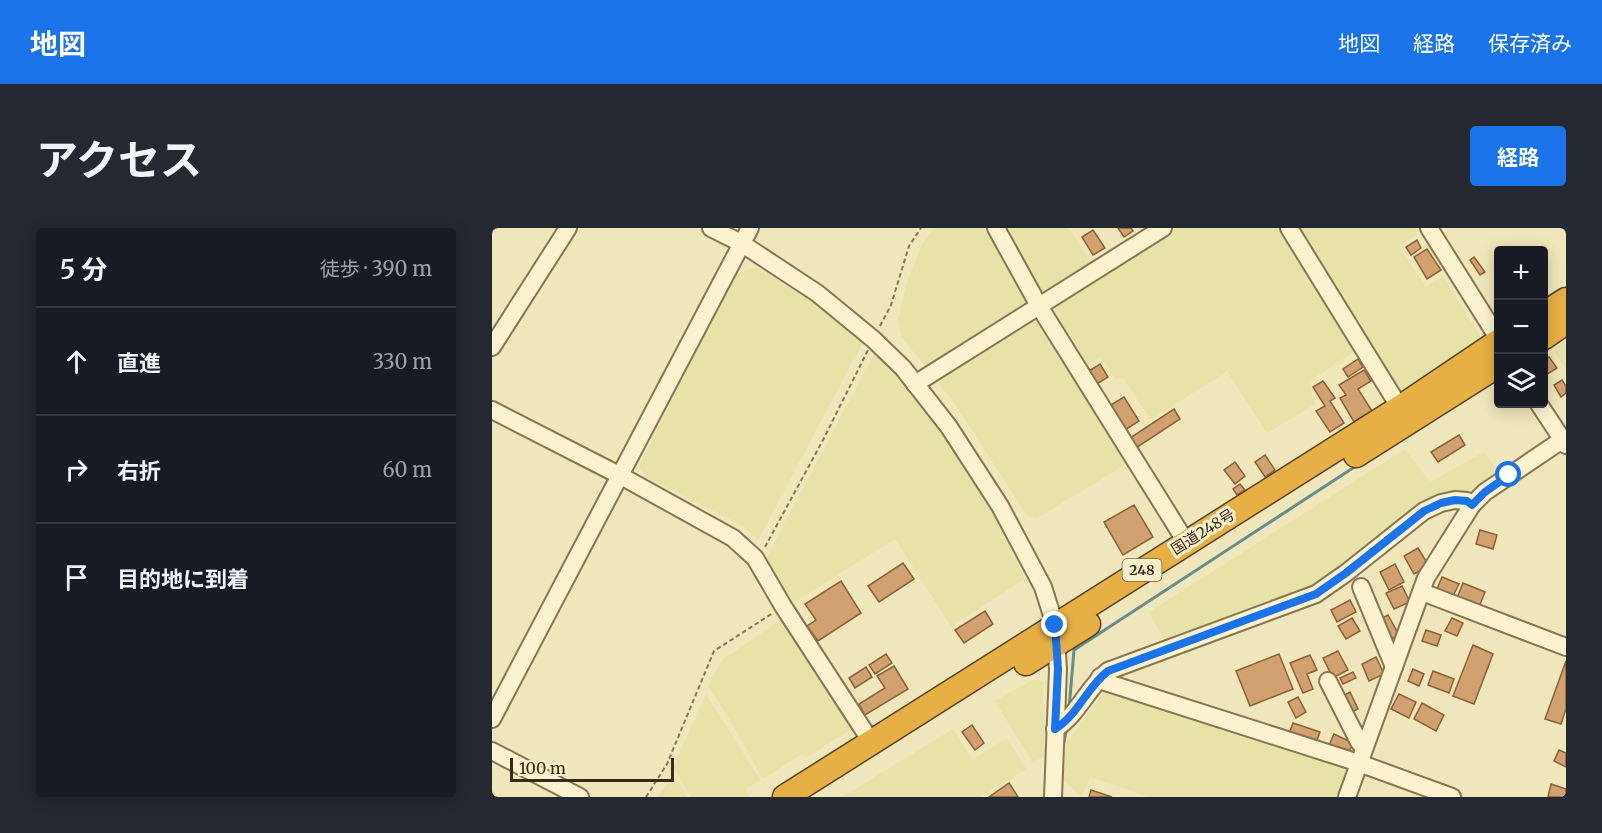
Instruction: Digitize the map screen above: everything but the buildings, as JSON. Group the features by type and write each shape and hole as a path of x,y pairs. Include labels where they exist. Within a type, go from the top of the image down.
{"highway":[{"path":"1548,311 1566,300"},
{"path":"1548,334 1566,322"},
{"name":"国道248号","path":"810,797 1056,635 1186,542 1400,408 1494,345"},
{"name":"国道248号","path":"785,797 872,743 1197,554 1494,368"}],"street":[{"path":"492,346 568,228"},
{"path":"711,228 741,243 817,293 873,339 903,368 949,427 1000,506 1043,587 1056,635 1053,797"},
{"path":"492,719 750,228"},
{"path":"996,228 1039,306 1186,542"},
{"path":"915,384 1163,228"},
{"path":"1289,228 1400,408"},
{"path":"1429,228 1494,332"},
{"path":"1347,797 1426,578 1472,505 1485,492 1564,442 1542,408"},
{"path":"492,410 621,476 733,538 755,558 783,606 872,743"},
{"path":"1055,729 1066,722 1100,677 1108,671 1316,594 1424,511 1441,503 1455,500 1467,501 1472,505"},
{"path":"1361,586 1394,667"},
{"path":"1422,592 1566,647"},
{"path":"1100,677 1106,681 1362,756 1452,797"},
{"path":"1328,681 1359,741 1362,756"},
{"path":"492,751 579,797"}],"path":[{"path":"755,558 764,549 775,529 891,305 909,246 921,228"},
{"path":"646,797 667,764 714,651 783,606"}],"shaded area":[{"path":"934,228 987,228 1028,304 929,367 924,365 901,336 898,320 907,281 923,243"},
{"path":"1007,228 1069,228 1092,264 1044,295 1040,293 1004,230"},
{"path":"1172,228 1283,228 1357,350 1308,382 1315,404 1267,433 1227,371 1151,420 1123,378 1115,379 1101,356 1086,365 1049,312 1049,305"},
{"path":"1294,228 1415,228 1418,234 1399,247 1426,287 1443,276 1480,336 1479,341 1398,393"},
{"path":"755,267 813,301 864,340 758,540 743,526 646,477 639,466 735,275"},
{"path":"1034,316 1040,316 1130,462 1037,518 1028,517 953,401 938,383 942,372"},
{"path":"1566,341 1566,369 1555,353 1557,347"},
{"path":"876,350 888,361 953,443 984,496 1025,579 951,626 895,539 793,603 766,559"},
{"path":"1405,449 1430,482 1484,452 1502,477 1470,498 1441,500 1314,589 1294,598 1164,639 1149,612"},
{"path":"783,618 853,728 806,758 802,754 763,779 708,686 722,660"},
{"path":"1034,679 1043,682 1045,755 1033,763 995,701"},
{"path":"1107,687 1352,767 1340,797 1149,797 1090,777 1081,797 1062,779 1067,743"},
{"path":"706,694 760,780 746,789 750,797 691,797 673,767"},
{"path":"953,729 972,760 1007,738 1026,769 979,797 842,797"},
{"path":"672,773 687,797 657,797 668,782"}],"waterway":[{"path":"1069,709 1074,650 1356,466"},
{"path":"1063,747 1067,727"}],"route":[{"path":"1055,625 1058,669 1055,729 1066,722 1100,677 1108,671 1316,594 1424,511 1441,503 1455,500 1467,501 1472,505 1485,492 1509,475"}]}
